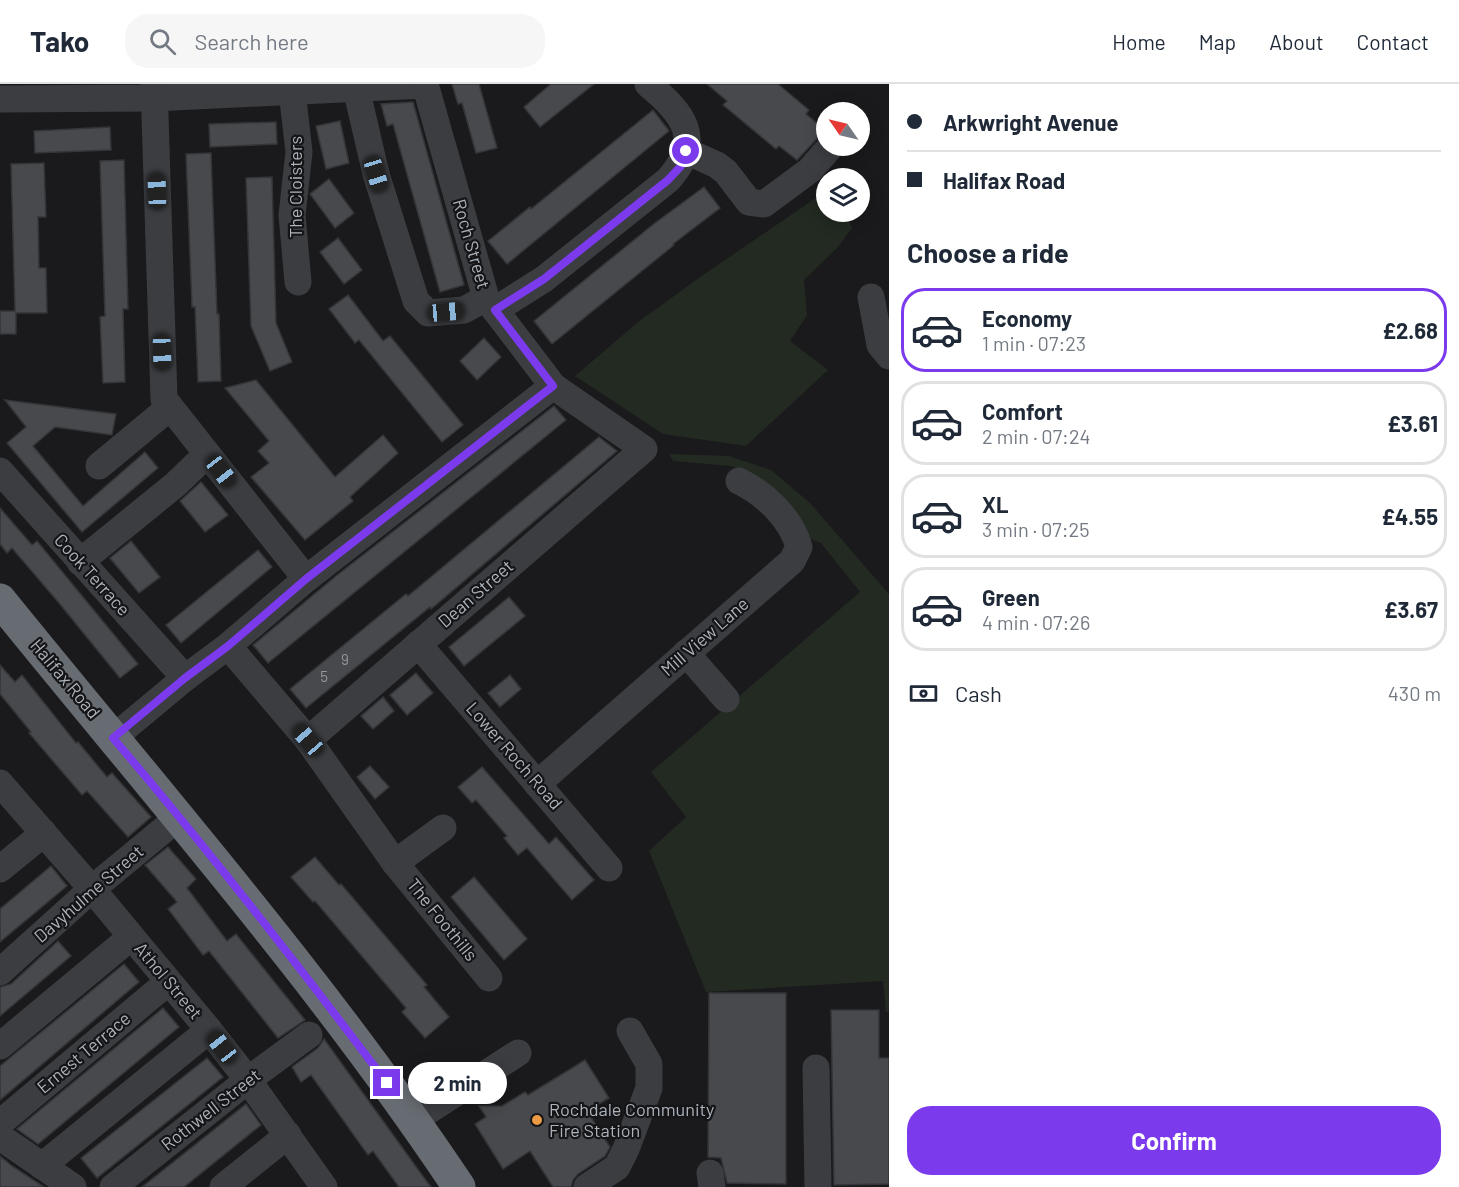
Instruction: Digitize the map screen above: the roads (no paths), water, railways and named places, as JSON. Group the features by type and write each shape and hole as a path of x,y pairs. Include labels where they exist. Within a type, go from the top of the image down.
{"highway":[{"name":"Halifax Road","path":"0,600 179,817 331,1009 414,1120 459,1187"}],"street":[{"path":"356,88 376,174 416,301 428,314 490,304 544,279 668,180 681,166 686,151 687,133 682,117 648,84"},
{"path":"0,99 154,91 292,91 425,85"},
{"name":"Roch Street","path":"425,85 490,304 553,386 644,449"},
{"path":"154,91 164,399 306,579"},
{"name":"The Cloisters","path":"292,91 299,152 292,215 298,282"},
{"path":"686,151 717,165 726,172 749,202 764,204 810,170 822,156"},
{"path":"871,297 880,345 889,356"},
{"path":"113,738 185,678 228,646 306,579 553,386"},
{"path":"99,466 170,407"},
{"name":"Dean Street","path":"308,740 644,449"},
{"path":"80,562 176,484 207,454"},
{"name":"Cook Terrace","path":"0,471 185,678"},
{"name":"Mill View Lane","path":"537,784 792,561 799,547 796,535 786,520 765,498 739,481"},
{"name":"Lower Roch Road","path":"418,645 609,868"},
{"name":"The Foothills","path":"228,646 308,740 395,863 489,978"},
{"path":"686,653 726,699"},
{"name":"Athol Street","path":"0,783 93,889 209,1030 248,1080 324,1187"},
{"name":"Davyhulme Street","path":"0,972 93,889 179,817"},
{"name":"The Foothills","path":"395,863 443,828"},
{"path":"0,869 44,833"},
{"path":"0,1046 131,936"},
{"name":"Ernest Terrace","path":"0,1123 168,982"},
{"path":"42,1166 209,1030"},
{"path":"587,1187 617,1167 649,1088 649,1064 630,1031"},
{"name":"Rothwell Street","path":"113,1187 248,1080 309,1035"},
{"path":"414,1120 518,1053"},
{"path":"816,1068 818,1187"},
{"path":"223,1187 288,1135"},
{"path":"0,1137 73,1187"}],"place":[{"name":"Rochdale Community Fire Station","path":"537,1120"}]}
